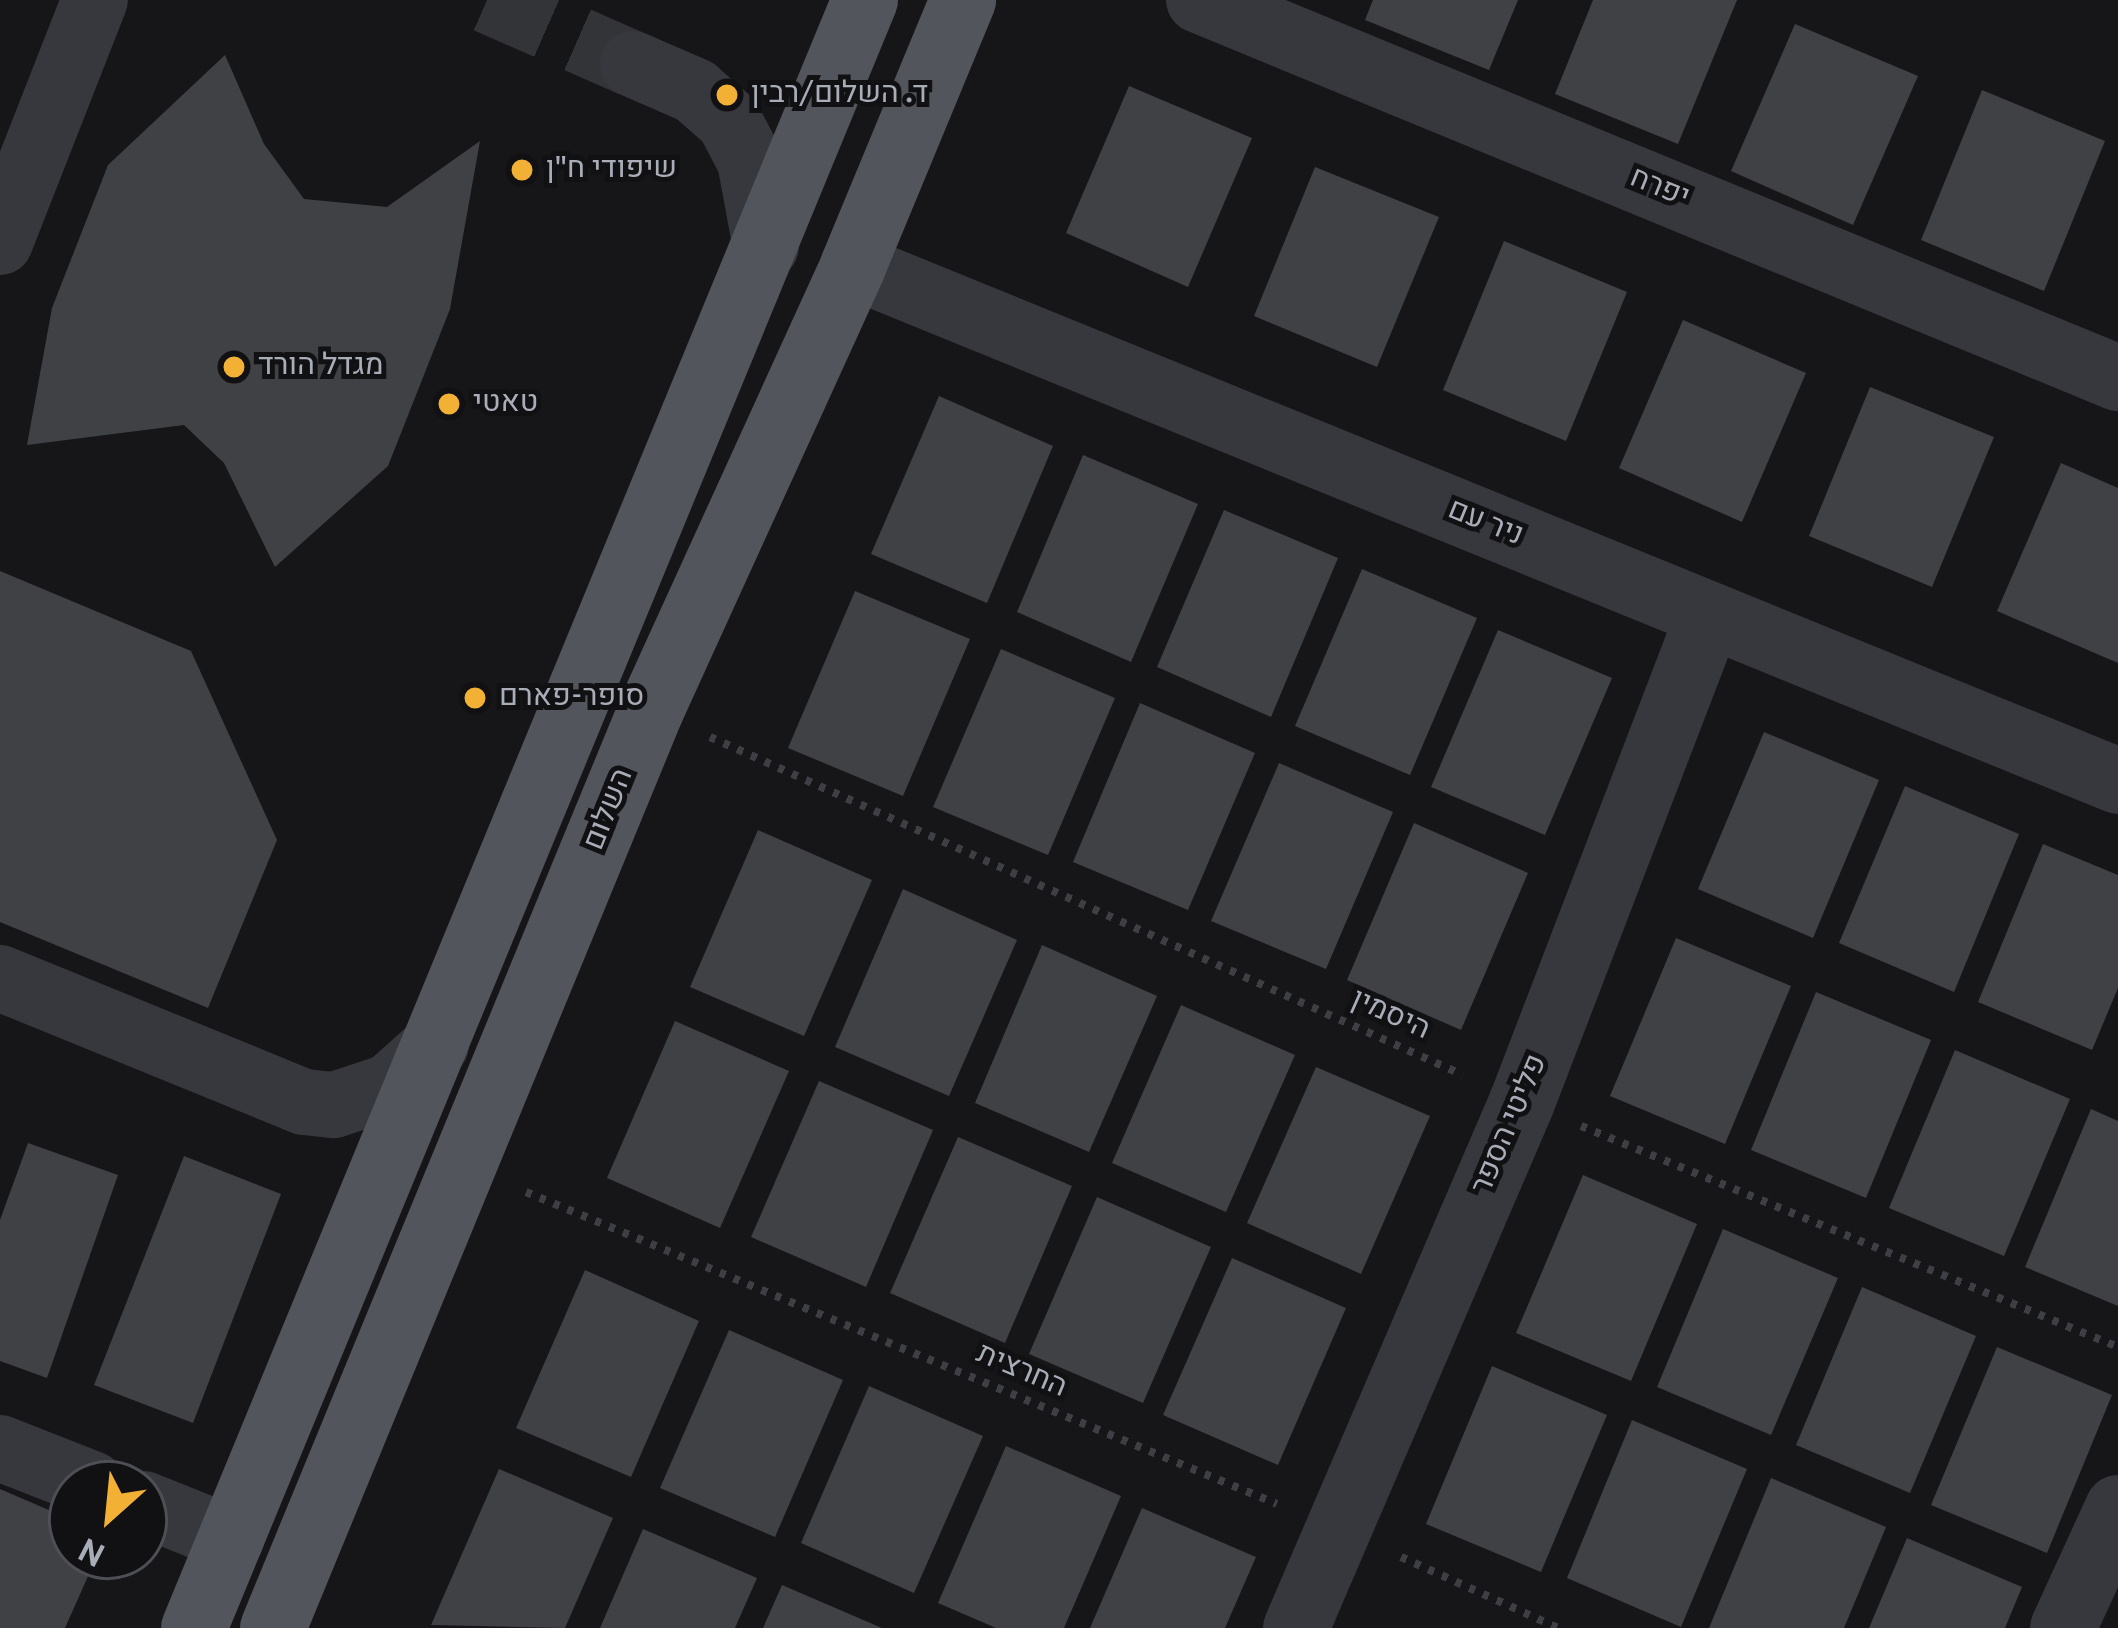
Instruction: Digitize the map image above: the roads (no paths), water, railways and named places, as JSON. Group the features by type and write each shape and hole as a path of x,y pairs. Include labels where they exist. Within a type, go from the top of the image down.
{"main road":[{"path":"194,1628 865,0"},
{"name":"השלום","path":"273,1628 651,710 853,266 963,0"}],"street":[{"path":"0,242 95,0"},
{"name":"יפרח","path":"1199,0 2118,378"},
{"path":"633,64 695,91 729,121 750,161 766,247"},
{"name":"ניר עם","path":"853,266 2118,781"},
{"name":"פליטי הספר","path":"1296,1628 1522,1102 1709,615"},
{"path":"0,978 304,1102 334,1105 389,1087 436,1045"},
{"path":"0,1448 48,1467"},
{"path":"2063,1628 2118,1508"},
{"path":"168,1514 231,1539"}],"tunnel":[{"path":"487,0 633,64"}],"place":[{"name":"ד. השלום/רבין","path":"727,95"},
{"name":"שיפודי ח\"ן","path":"522,170"},
{"name":"מגדל הורד","path":"234,367"},
{"name":"טאטי","path":"449,404"},
{"name":"סופר-פארם","path":"475,698"}]}
